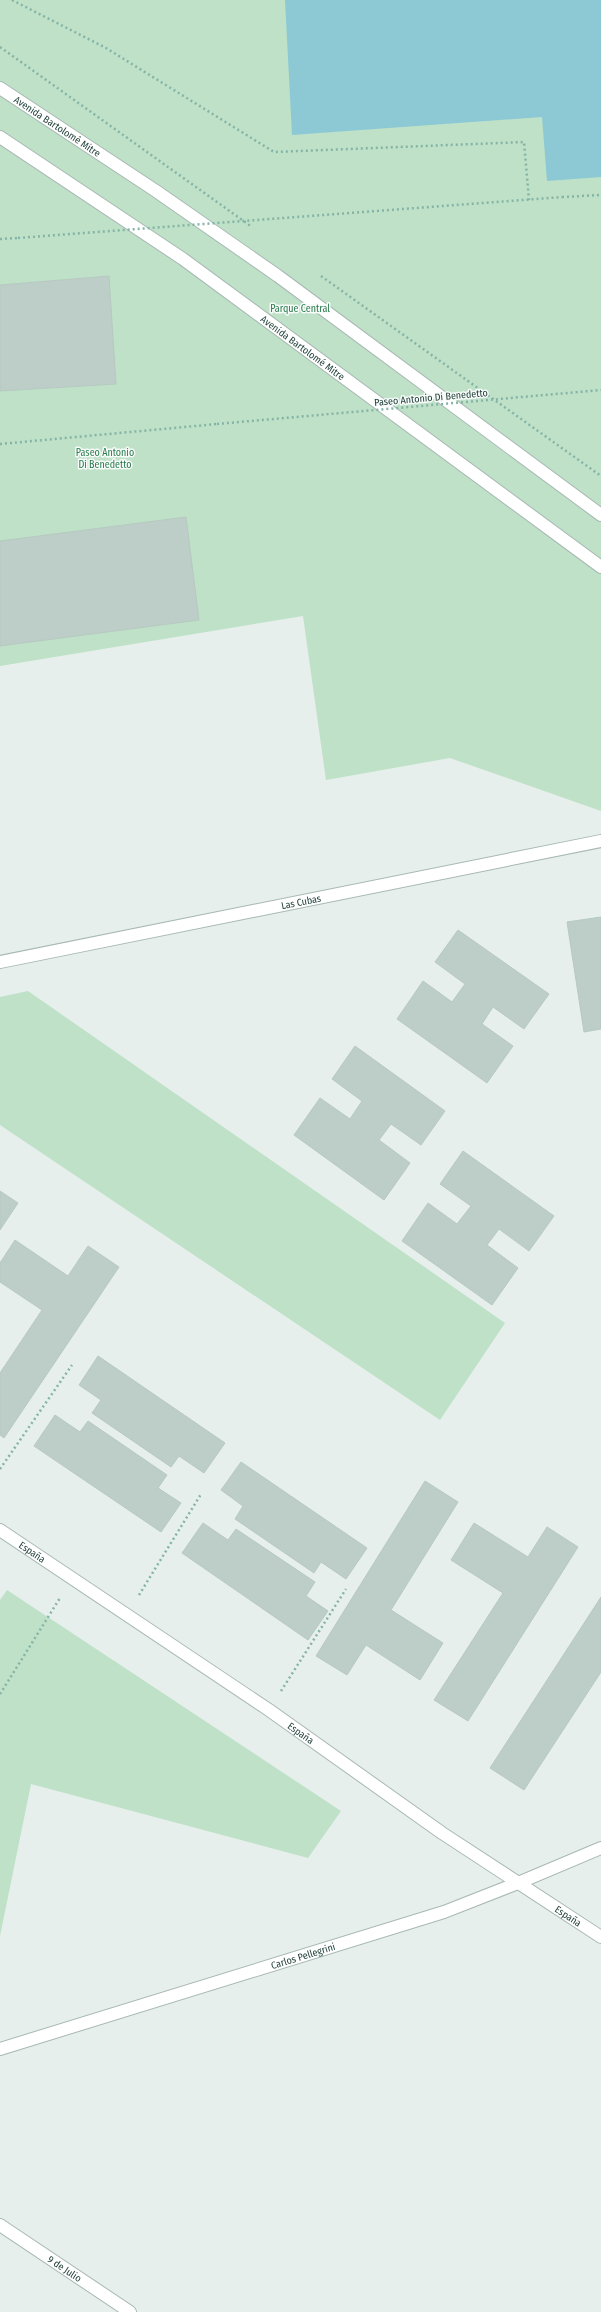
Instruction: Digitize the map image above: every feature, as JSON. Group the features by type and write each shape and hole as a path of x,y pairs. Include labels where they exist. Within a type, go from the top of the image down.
{"street":[{"name":"Avenida Bartolomé Mitre","path":"0,88 156,191 278,276 601,514"},
{"name":"Avenida Bartolomé Mitre","path":"0,137 183,259 601,567"},
{"name":"Las Cubas","path":"0,962 601,841"},
{"name":"España","path":"0,1530 269,1710 442,1833 601,1937"},
{"name":"Carlos Pellegrini","path":"0,2049 444,1912 518,1884 601,1848"},
{"name":"9 de Julio","path":"0,2225 130,2312"}],"path":[{"path":"12,0 106,48 274,152 524,142 529,200"},
{"path":"0,239 601,195"},
{"name":"Paseo Antonio Di Benedetto","path":"0,444 601,390"},
{"path":"0,1469 72,1365"},
{"path":"128,1615 160,1558 200,1494"},
{"path":"0,1694 72,1578"},
{"path":"269,1710 346,1589"}],"green space":[{"name":"Parque Central","path":"0,0 601,0 601,811 450,758 326,780 303,616 0,666"},
{"path":"28,991 505,1323 440,1420 0,1125 0,997"},
{"path":"7,1590 341,1811 308,1858 31,1784 0,1936 0,1600"}],"water":[{"path":"285,0 601,0 601,177 547,181 542,117 292,135"}],"building":[{"path":"109,276 116,384 0,391 0,285"},
{"path":"186,517 199,620 0,646 0,541"},
{"path":"601,917 601,1029 584,1032 567,922"},
{"path":"458,930 549,994 524,1029 493,1007 482,1024 513,1046 487,1083 397,1019 423,981 452,1002 465,984 435,962"},
{"path":"355,1046 445,1111 421,1145 391,1124 379,1140 410,1163 384,1200 294,1135 320,1098 350,1119 362,1101 332,1079"},
{"path":"463,1151 554,1216 529,1251 499,1229 487,1245 518,1268 492,1305 402,1241 428,1203 457,1224 471,1206 440,1184"},
{"path":"0,1191 18,1203 0,1230"},
{"path":"15,1240 68,1276 88,1246 119,1267 4,1438 0,1435 0,1373 42,1310 0,1282 0,1263"},
{"path":"98,1356 225,1443 204,1473 179,1456 171,1467 92,1413 101,1400 79,1385"},
{"path":"55,1415 80,1432 88,1421 167,1475 158,1488 181,1503 161,1532 34,1446"},
{"path":"241,1462 367,1548 346,1579 321,1562 314,1573 235,1519 243,1506 221,1490"},
{"path":"425,1481 458,1502 391,1610 443,1643 420,1680 366,1645 347,1675 316,1656"},
{"path":"203,1523 228,1540 236,1529 315,1582 306,1596 328,1611 308,1640 182,1553"},
{"path":"474,1523 528,1557 547,1527 578,1547 468,1721 434,1700 503,1593 451,1560"},
{"path":"601,1597 601,1672 524,1790 490,1768"}]}
